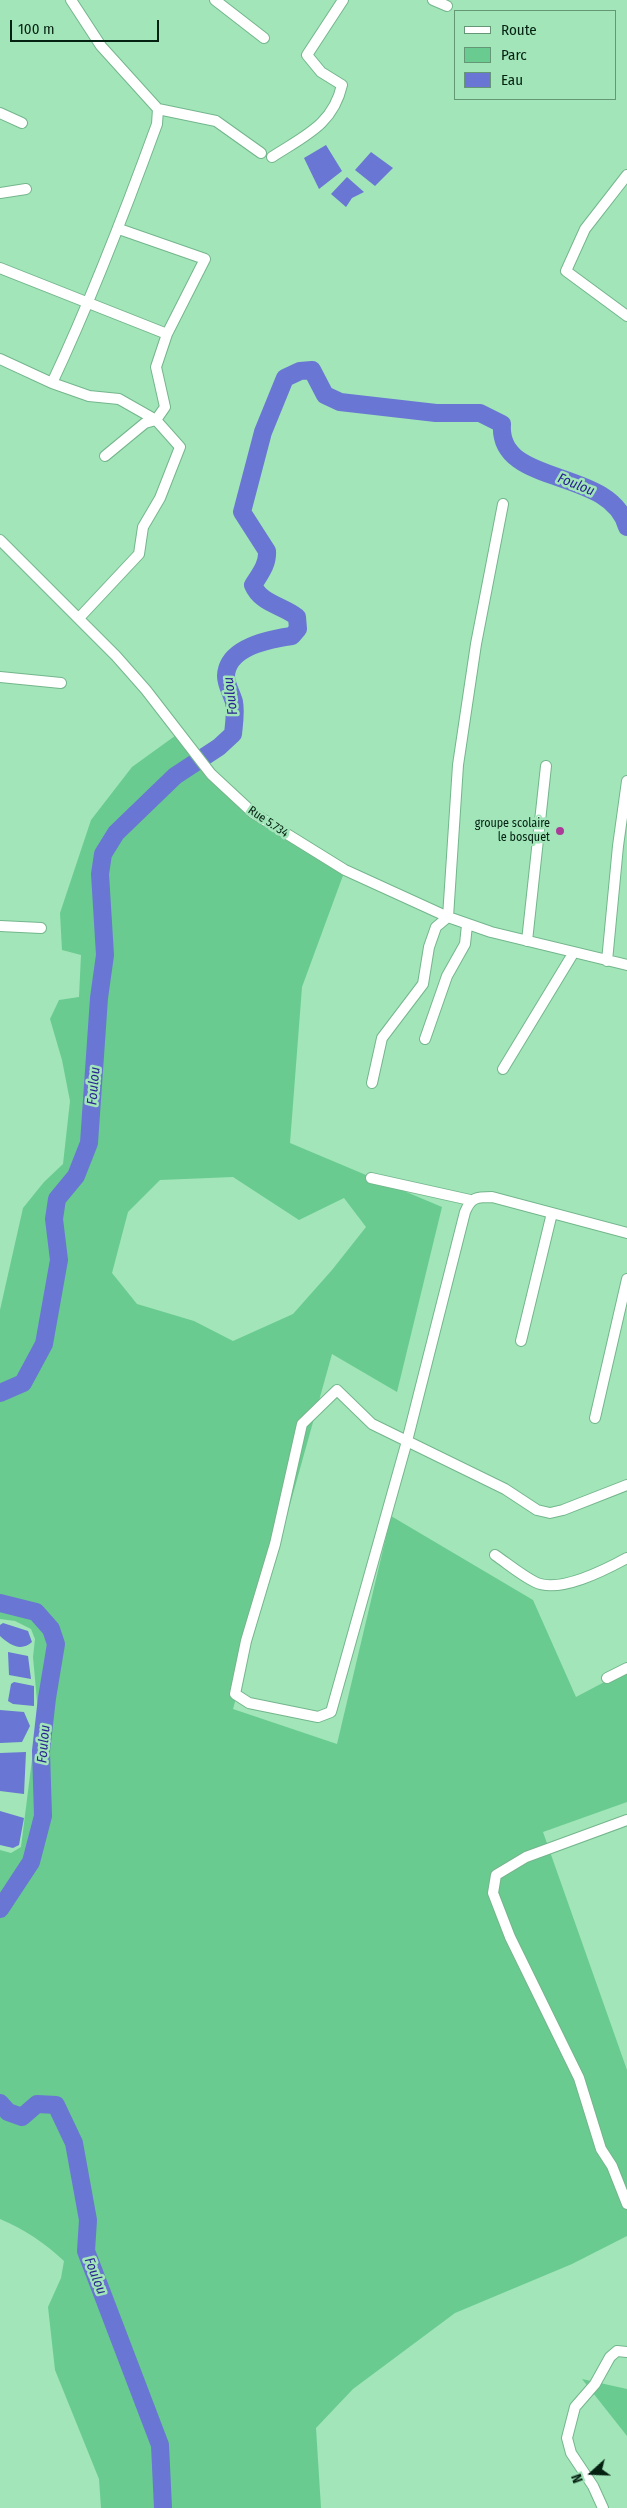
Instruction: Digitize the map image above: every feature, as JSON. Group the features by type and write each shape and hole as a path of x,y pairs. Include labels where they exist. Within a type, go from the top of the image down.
{"street":[{"path":"71,0 101,46 158,109 216,121 261,153"},
{"path":"215,0 264,38"},
{"path":"272,157 321,124 338,103 342,85 321,72 306,55 343,0"},
{"path":"433,0 446,6"},
{"path":"52,383 90,303 119,229 157,124 158,109"},
{"path":"0,113 22,123"},
{"path":"627,175 585,229 566,271 627,316"},
{"path":"0,193 26,189"},
{"path":"105,456 145,423 156,420 165,407 156,367 167,334 205,259 119,229"},
{"path":"0,268 167,334"},
{"path":"0,359 52,383 89,396 119,399 156,420 180,447 160,498 143,527 139,554 79,618"},
{"path":"372,1083 382,1038 423,984 429,947 436,927 448,917 458,765 476,644 503,504"},
{"name":"Rue 5.734","path":"0,540 79,618 134,677 211,774 253,813 345,870 467,925 627,965"},
{"path":"0,677 61,683"},
{"path":"527,940 546,766"},
{"path":"607,960 618,846 627,781"},
{"path":"425,1039 446,976 464,944 467,925"},
{"path":"0,926 41,928"},
{"path":"504,1069 574,952"},
{"path":"372,1178 470,1200"},
{"path":"627,1233 492,1198 476,1197 470,1200 464,1212 407,1441 331,1712 318,1717 249,1704 235,1694 246,1641 275,1544 302,1424 337,1390 372,1424 407,1441 505,1489 537,1510 550,1513 627,1485"},
{"path":"521,1341 552,1213"},
{"path":"595,1418 627,1279"},
{"path":"495,1555 536,1582 550,1585 594,1574 627,1558"},
{"path":"607,1678 627,1668"},
{"path":"627,1820 526,1857 496,1875 493,1893 510,1937 579,2078 602,2148 612,2166 627,2204"},
{"path":"603,2508 594,2486 571,2453 567,2438 575,2407 595,2384 610,2358 617,2352 627,2352"}],"green space":[{"path":"179,733 231,794 345,870 302,987 290,1143 442,1207 397,1392 332,1354 233,1709 337,1744 391,1516 533,1600 576,1697 627,1670 627,1802 543,1832 627,2070 627,2236 572,2264 455,2313 353,2389 316,2428 321,2508 101,2508 99,2479 55,2370 48,2307 61,2278 64,2261 34,2237 0,2219 0,1850 11,1853 21,1847 38,1712 33,1657 35,1639 31,1629 15,1621 0,1619 0,1310 23,1208 44,1182 63,1164 70,1101 62,1060 50,1019 59,1000 79,997 81,955 62,950 60,913 91,820 132,767","holes":["233,1177 299,1220 344,1198 366,1227 332,1270 293,1314 233,1341 194,1321 137,1304 112,1273 128,1212 160,1180"]},
{"path":"582,2379 627,2389 627,2436"}],"water":[{"path":"326,145 342,171 319,189 304,158"},
{"path":"371,152 393,168 375,186 355,170"},
{"path":"347,177 364,192 352,198 346,207 331,194"},
{"path":"3,1623 28,1631 32,1642 24,1647 20,1647 8,1642 0,1636 0,1625"},
{"path":"8,1652 28,1656 31,1679 9,1675"},
{"path":"14,1682 34,1686 34,1706 13,1704 8,1701 11,1684"},
{"path":"0,1710 24,1712 30,1726 22,1742 0,1743"},
{"path":"26,1752 24,1794 0,1791 0,1753"},
{"path":"0,1811 24,1818 19,1845 13,1848 0,1845"}],"waterway":[{"name":"Foulou","path":"0,1393 23,1383 44,1344 59,1260 54,1219 57,1199 76,1176 89,1143 99,998 105,955 100,874 103,854 116,833 175,776 219,747 233,734 235,706 226,676 228,666 234,658 251,646 273,639 292,636 298,629 297,617 266,600 253,585 265,565 267,551 242,512 263,432 285,378 300,371 312,370 325,395 340,402 436,413 480,413 502,424 505,444 517,459 535,469 579,484 600,494 617,508 627,527"},
{"name":"Foulou","path":"0,1603 36,1612 51,1629 56,1644 41,1751 43,1816 31,1862 0,1909"},
{"name":"Foulou","path":"0,2103 8,2112 22,2117 37,2104 56,2105 74,2143 88,2220 86,2251 160,2445 163,2508"}],"place":[{"name":"groupe scolaire le bosquet","path":"560,831"}]}
